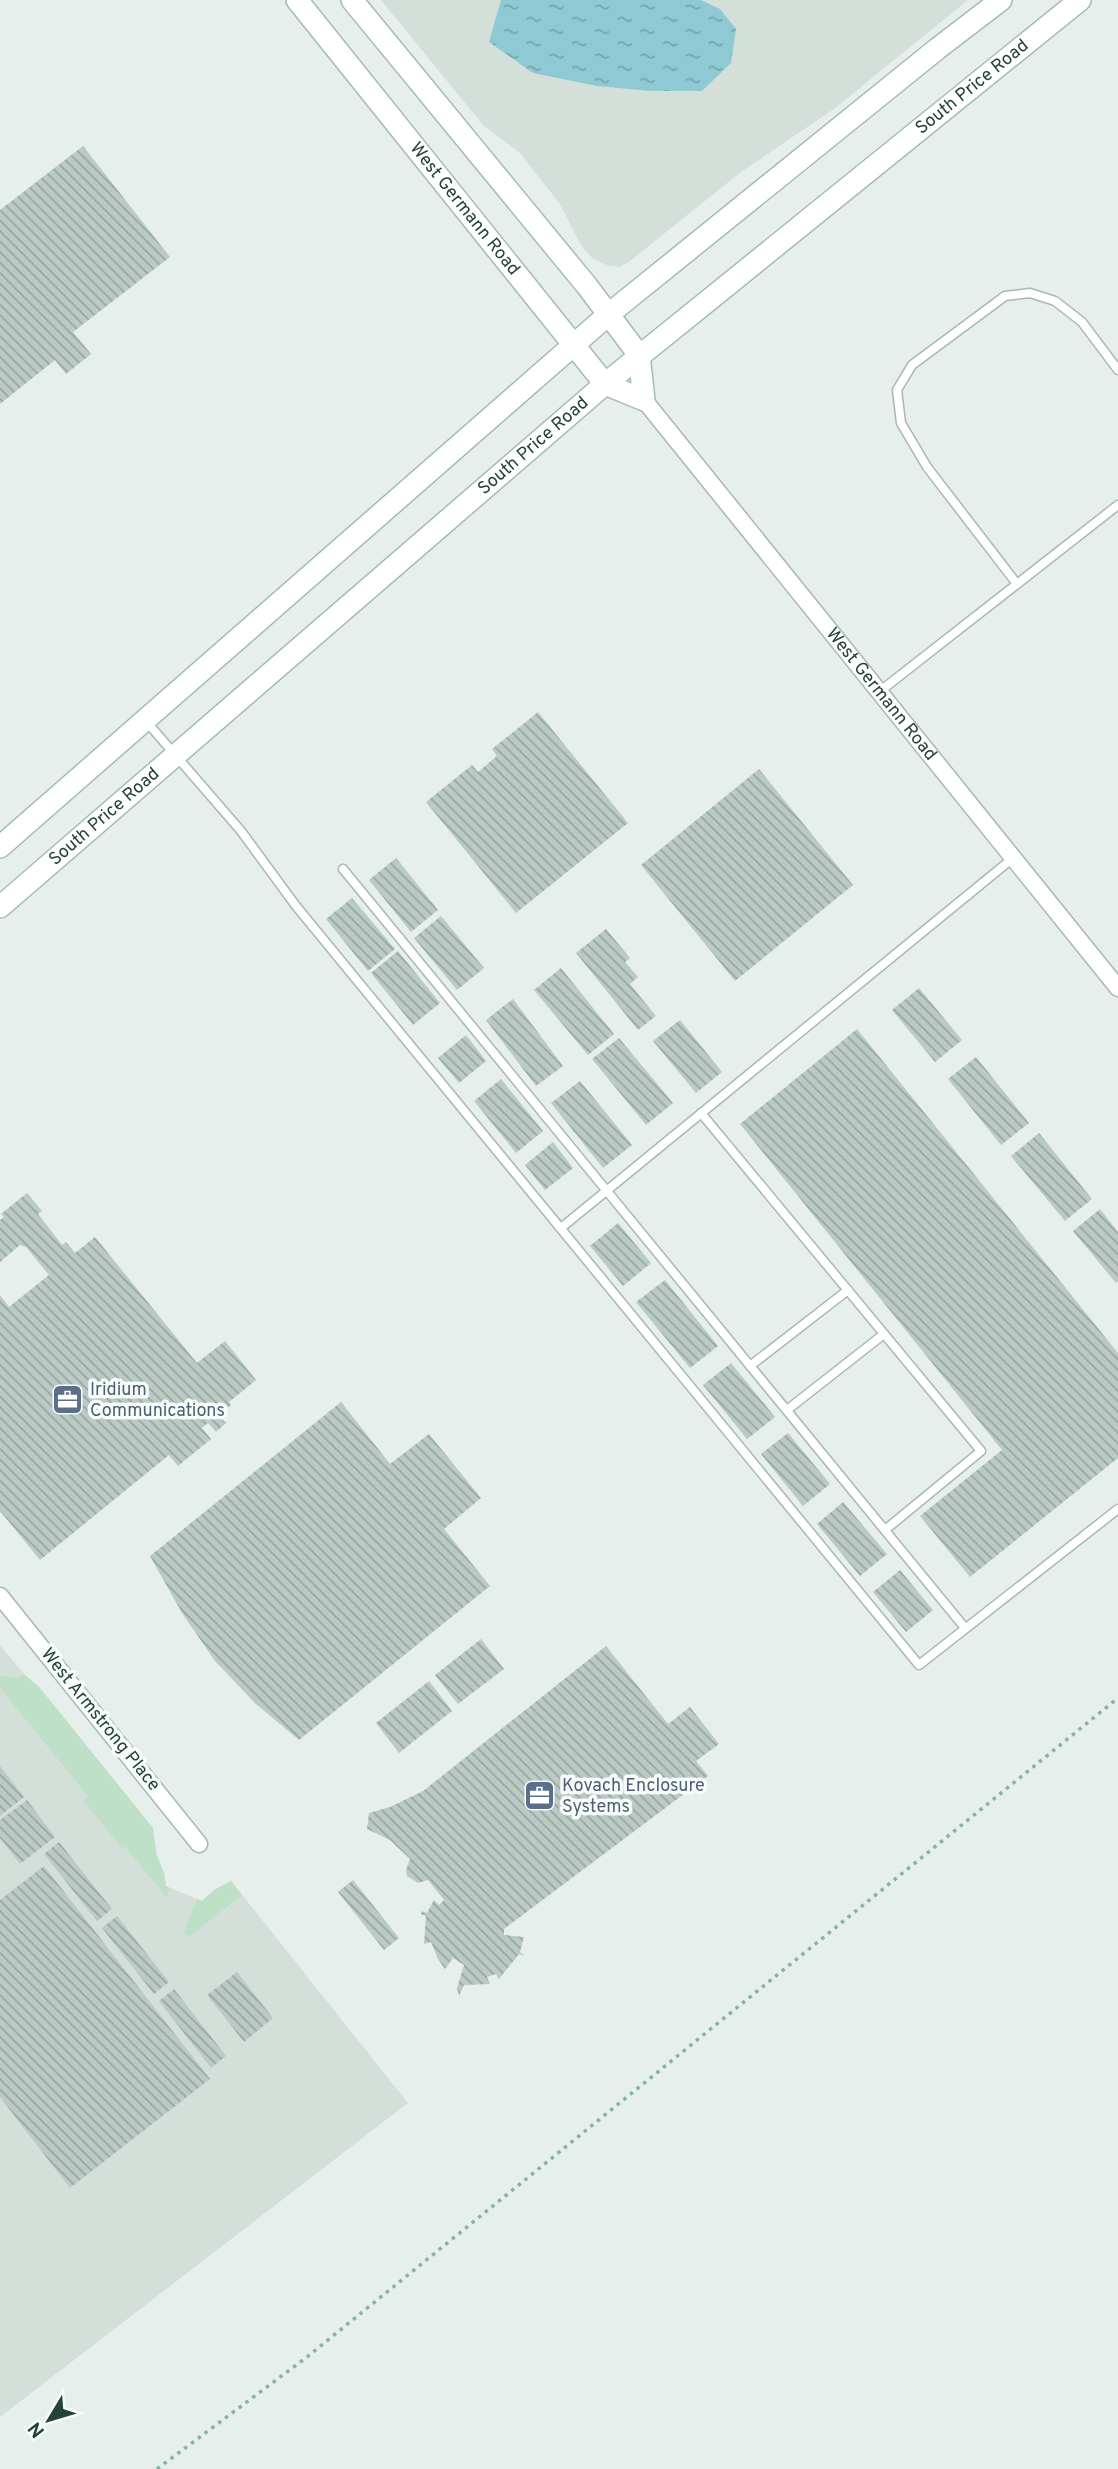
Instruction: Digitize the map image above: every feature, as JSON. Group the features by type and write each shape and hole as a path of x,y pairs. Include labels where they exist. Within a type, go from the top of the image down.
{"main road":[{"name":"West Germann Road","path":"297,0 605,384 644,400"},
{"path":"352,0 609,314 639,355 644,400"},
{"path":"0,847 609,314 1001,0"},
{"name":"South Price Road","path":"0,907 639,355 1080,0"}],"street":[{"name":"West Germann Road","path":"644,400 1118,988"},
{"name":"West Armstrong Place","path":"0,1597 200,1844"}],"lane":[{"path":"1017,584 927,467 901,423 897,390 912,365 1005,296 1030,293 1055,302 1082,322 1118,370"},
{"path":"879,692 1118,505"},
{"path":"145,720 241,831 296,906 919,1665 1118,1509"},
{"path":"561,1228 1013,858"},
{"path":"343,869 965,1628"},
{"path":"701,1113 981,1451 885,1530"},
{"path":"750,1366 848,1290"},
{"path":"787,1410 884,1334"}],"path":[{"path":"157,2469 307,2357 1118,1698"}],"shaded area":[{"path":"381,0 968,0 834,109 741,172 620,267 609,266 593,259 582,247 560,204 520,153 483,125"},
{"path":"0,1645 24,1674 39,1687 153,1828 156,1853 166,1886 202,1901 214,1890 231,1881 408,2103 0,2417"}],"green space":[{"path":"24,1674 39,1687 153,1828 156,1853 166,1886 169,1888 167,1898 83,1800 88,1796 0,1688 0,1675 18,1678"},
{"path":"231,1881 242,1895 190,1936 183,1935 197,1899 202,1901 214,1890"}],"water":[{"path":"501,0 701,0 720,9 736,29 731,63 702,91 651,91 597,86 533,73 489,42"}],"building":[{"path":"83,146 170,257 73,332 91,354 66,374 55,360 0,404 0,210"},
{"path":"538,712 628,823 516,913 426,802 472,765 478,772 497,756 492,749"},
{"path":"759,769 853,885 735,981 641,865"},
{"path":"396,858 438,910 411,932 369,880"},
{"path":"352,898 395,949 368,971 326,919"},
{"path":"441,916 484,968 457,990 414,938"},
{"path":"606,929 630,958 625,962 638,977 630,984 656,1016 638,1030 576,953"},
{"path":"398,951 440,1003 413,1025 371,973"},
{"path":"561,968 614,1034 588,1055 534,990"},
{"path":"919,988 962,1040 935,1062 892,1010"},
{"path":"513,999 563,1066 536,1086 486,1020"},
{"path":"680,1020 722,1072 696,1093 653,1041"},
{"path":"857,1029 1118,1353 1118,1458 970,1577 920,1516 1002,1450 740,1124"},
{"path":"466,1035 486,1061 459,1083 438,1058"},
{"path":"619,1038 673,1103 646,1125 592,1059"},
{"path":"976,1057 1029,1123 1001,1145 948,1079"},
{"path":"501,1079 543,1131 516,1153 474,1101"},
{"path":"580,1081 632,1145 603,1168 551,1103"},
{"path":"1039,1133 1092,1199 1065,1221 1011,1156"},
{"path":"553,1142 573,1168 545,1190 525,1165"},
{"path":"27,1193 42,1211 38,1214 62,1245 66,1242 75,1253 95,1237 197,1363 225,1341 256,1380 229,1402 231,1405 218,1415 226,1423 216,1432 208,1423 202,1428 211,1439 178,1466 169,1455 40,1560 0,1511 0,1295 9,1307 49,1275 26,1247 20,1245 0,1262 0,1220 4,1217 1,1214"},
{"path":"1100,1209 1118,1232 1116,1283 1073,1231"},
{"path":"618,1223 651,1263 623,1286 590,1246"},
{"path":"665,1280 718,1346 690,1368 636,1302"},
{"path":"731,1363 775,1417 747,1439 703,1385"},
{"path":"341,1402 390,1464 429,1434 481,1498 444,1529 490,1586 299,1740 256,1704 215,1661 182,1613 150,1556"},
{"path":"788,1433 830,1484 803,1506 761,1454"},
{"path":"843,1502 887,1554 860,1576 817,1524"},
{"path":"900,1570 933,1610 906,1632 873,1592"},
{"path":"481,1639 504,1669 458,1704 435,1675"},
{"path":"606,1646 668,1724 690,1707 719,1744 696,1761 708,1776 504,1929 504,1935 524,1937 520,1952 525,1956 519,1954 499,1979 496,1974 487,1977 490,1984 464,1985 459,1996 457,1988 464,1965 453,1958 445,1969 431,1942 424,1944 426,1916 421,1914 422,1911 427,1913 434,1900 439,1905 444,1900 428,1880 418,1883 407,1876 410,1859 390,1840 367,1829 369,1813 390,1807 423,1791"},
{"path":"429,1681 452,1711 399,1753 376,1723"},
{"path":"0,1766 24,1797 0,1816"},
{"path":"27,1800 55,1837 20,1864 0,1838 0,1820"},
{"path":"59,1842 112,1909 97,1921 44,1854"},
{"path":"44,1866 210,2079 70,2188 0,2097 0,1900"},
{"path":"353,1880 399,1938 384,1950 338,1892"},
{"path":"117,1916 169,1982 154,1994 102,1928"},
{"path":"237,1972 273,2018 244,2042 207,1995"},
{"path":"174,1989 226,2056 211,2068 159,2001"}],"place":[{"name":"Iridium Communications","path":"67,1400"},
{"name":"Kovach Enclosure Systems","path":"539,1796"}]}
